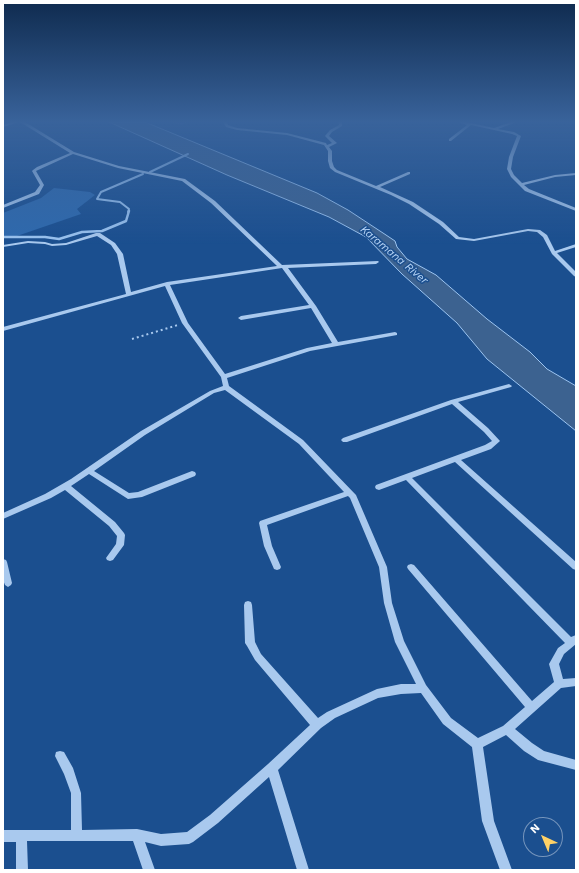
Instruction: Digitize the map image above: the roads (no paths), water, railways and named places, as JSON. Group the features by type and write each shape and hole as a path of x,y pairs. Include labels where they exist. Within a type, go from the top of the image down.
{"street":[{"path":"3,207 37,193 42,186 34,172 38,168 51,163"},
{"path":"103,163 182,180 213,202 283,267 313,306 336,344"},
{"path":"331,163 332,168 336,172 393,194 423,210 458,238 474,240 535,230 545,236 554,253 576,275"},
{"path":"510,163 509,169 512,176 521,184 534,193 576,210"},
{"path":"376,188 409,173"},
{"path":"521,184 555,176 576,174"},
{"path":"3,246 28,242 46,243 52,245 66,244 98,234 113,244 117,249 123,264 129,295"},
{"path":"554,253 576,245"},
{"path":"3,329 167,284 283,267 376,262"},
{"path":"167,284 184,323 224,377 226,387 301,442 353,497 383,567 388,603 400,642 423,688 448,721 477,744 488,821 506,870"},
{"path":"241,318 313,306"},
{"path":"224,377 309,349 395,334"},
{"path":"345,440 453,401 509,386"},
{"path":"3,516 48,496 88,471 143,433 212,392 226,387"},
{"path":"379,486 456,459 488,446 496,441 486,430 453,401"},
{"path":"456,459 576,567"},
{"path":"88,471 128,496 139,494 192,474"},
{"path":"407,477 573,641 561,651 554,664 559,684"},
{"path":"65,486 112,524 122,535 120,545 110,558"},
{"path":"277,567 268,546 263,523 349,494"},
{"path":"3,562 8,583"},
{"path":"411,568 532,708"},
{"path":"248,605 250,643 258,657 317,725"},
{"path":"477,744 507,729 559,684 576,682"},
{"path":"3,836 137,835 161,840 189,838 214,819 272,768 317,725 330,715 377,694 423,688"},
{"path":"507,729 528,747 542,756 576,764"},
{"path":"60,756 69,772 76,792 77,835"},
{"path":"272,768 303,870"},
{"path":"21,835 22,870"},
{"path":"137,835 149,870"}],"water":[{"name":"Karamana River","path":"200,163 244,163 317,193 348,210 395,241 397,247 407,259 436,275 487,319 530,352 547,369 576,386 576,431 487,359 457,323 402,274 366,237 329,217"}],"waterway":[{"path":"150,172 170,163"},
{"path":"128,212 129,209 120,202 97,199 101,192 143,174"},
{"path":"3,237 45,237 59,239 82,232 102,231 126,221 129,211"}]}
